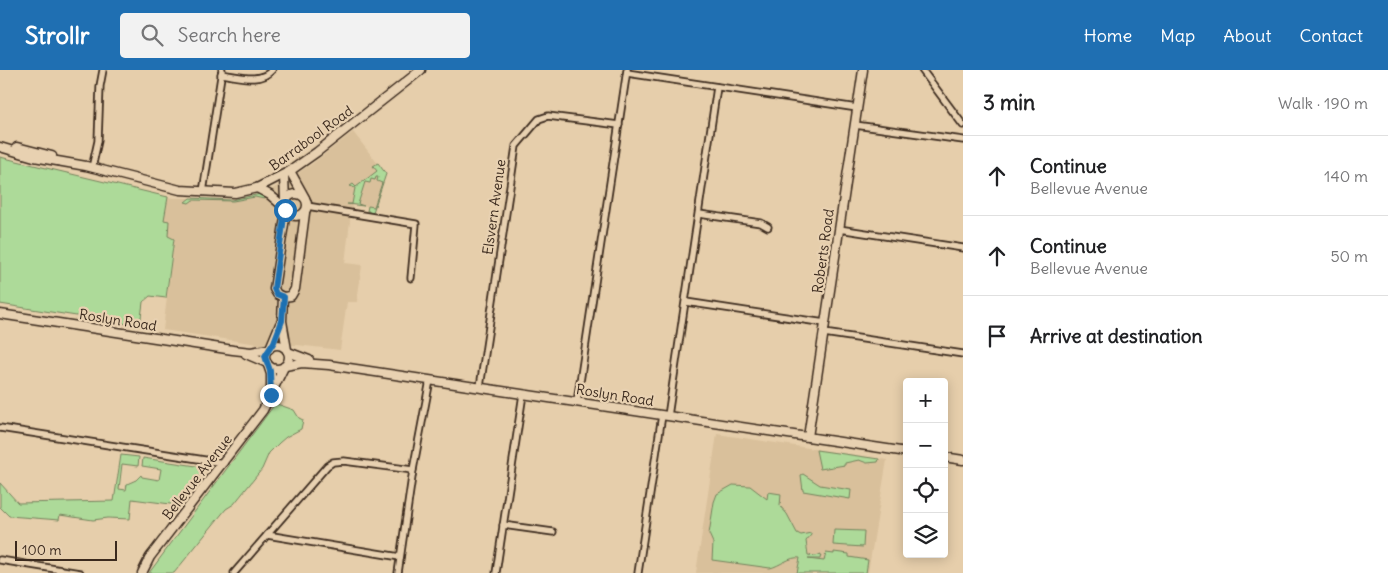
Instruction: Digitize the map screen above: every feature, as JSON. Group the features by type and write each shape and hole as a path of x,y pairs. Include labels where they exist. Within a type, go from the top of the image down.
{"street":[{"path":"89,167 98,141 100,86 103,70"},
{"path":"203,192 221,71 257,78 267,75 272,70"},
{"name":"Barrabool Road","path":"0,146 35,151 180,190 235,193 256,188 287,173 317,152 421,70"},
{"name":"Roberts Road","path":"808,437 863,70"},
{"path":"922,70 963,125"},
{"path":"577,402 627,71 717,87 857,108"},
{"path":"638,573 686,302 717,87"},
{"name":"Elsvern Avenue","path":"480,387 516,146 543,116 619,125"},
{"path":"854,125 963,140"},
{"path":"287,173 306,206"},
{"path":"285,207 289,196 295,194 301,195 306,206 294,291 291,296 284,297 276,294 274,289 285,207 287,173"},
{"path":"256,188 270,195 285,207 288,214 302,215 306,206"},
{"path":"306,206 416,224 411,278"},
{"path":"699,214 761,223 768,227"},
{"path":"839,229 963,248"},
{"path":"284,297 282,321 288,360 284,366"},
{"path":"686,302 825,324"},
{"name":"Roslyn Road","path":"0,314 233,350 257,351 280,346 287,351 320,364"},
{"path":"271,395 271,376 265,356 282,321"},
{"path":"824,332 963,354"},
{"name":"Roslyn Road","path":"233,350 275,368 296,363 320,364 903,451"},
{"name":"Bellevue Avenue","path":"142,573 150,557 263,410 284,366"},
{"path":"398,573 413,470 430,380"},
{"path":"496,573 523,394"},
{"path":"0,428 224,462"},
{"path":"948,458 963,460"},
{"path":"234,573 327,466 333,462 344,461 413,470"},
{"path":"503,525 553,532"},
{"path":"267,535 400,557"},
{"path":"0,560 80,573"}],"shaded area":[{"path":"353,132 386,174 375,207 352,205 345,263 362,265 357,302 347,302 340,350 297,345 258,344 163,330 174,240 168,236 162,222 166,197 231,200 266,193 312,164"},
{"path":"717,434 887,460 868,573 696,573"}],"green space":[{"path":"0,157 168,197 164,220 169,221 168,236 174,239 166,298 150,296 143,302 140,326 0,304"},
{"path":"378,163 386,174 372,215 367,211 368,206 374,207 382,183 377,181 378,177 375,180 371,179 370,183 365,182 358,204 364,206 347,204 352,204 355,188 350,186 353,184 356,187 377,171 373,166"},
{"path":"261,194 269,197 264,199 255,197 233,201 193,200 189,203 185,202 190,198 231,200"},
{"path":"274,403 294,410 299,418 303,420 301,429 286,437 269,453 262,469 234,504 226,509 174,573 149,573 272,408"},
{"path":"816,450 879,459 878,462 867,463 859,460 845,463 845,465 820,469"},
{"path":"121,455 139,457 138,466 122,464 119,489 126,490 127,484 136,480 141,475 142,477 159,480 161,469 142,466 143,458 203,467 204,470 178,505 132,499 130,519 108,518 93,520 60,515 59,520 9,516 0,507 0,483 18,503 114,501"},
{"path":"803,474 820,485 851,490 850,499 803,491 801,475"},
{"path":"733,485 750,486 767,499 768,492 781,494 780,506 787,514 797,533 801,535 811,533 806,541 808,555 816,556 821,554 820,559 808,559 824,561 826,553 849,554 849,557 868,560 866,573 797,573 800,558 792,558 770,568 712,560 713,543 709,534 714,502 717,494"},
{"path":"834,530 864,531 863,547 833,545"}],"route":[{"path":"271,395 270,371 265,356 274,342 282,321 284,297 276,294 274,289 285,210"}]}
